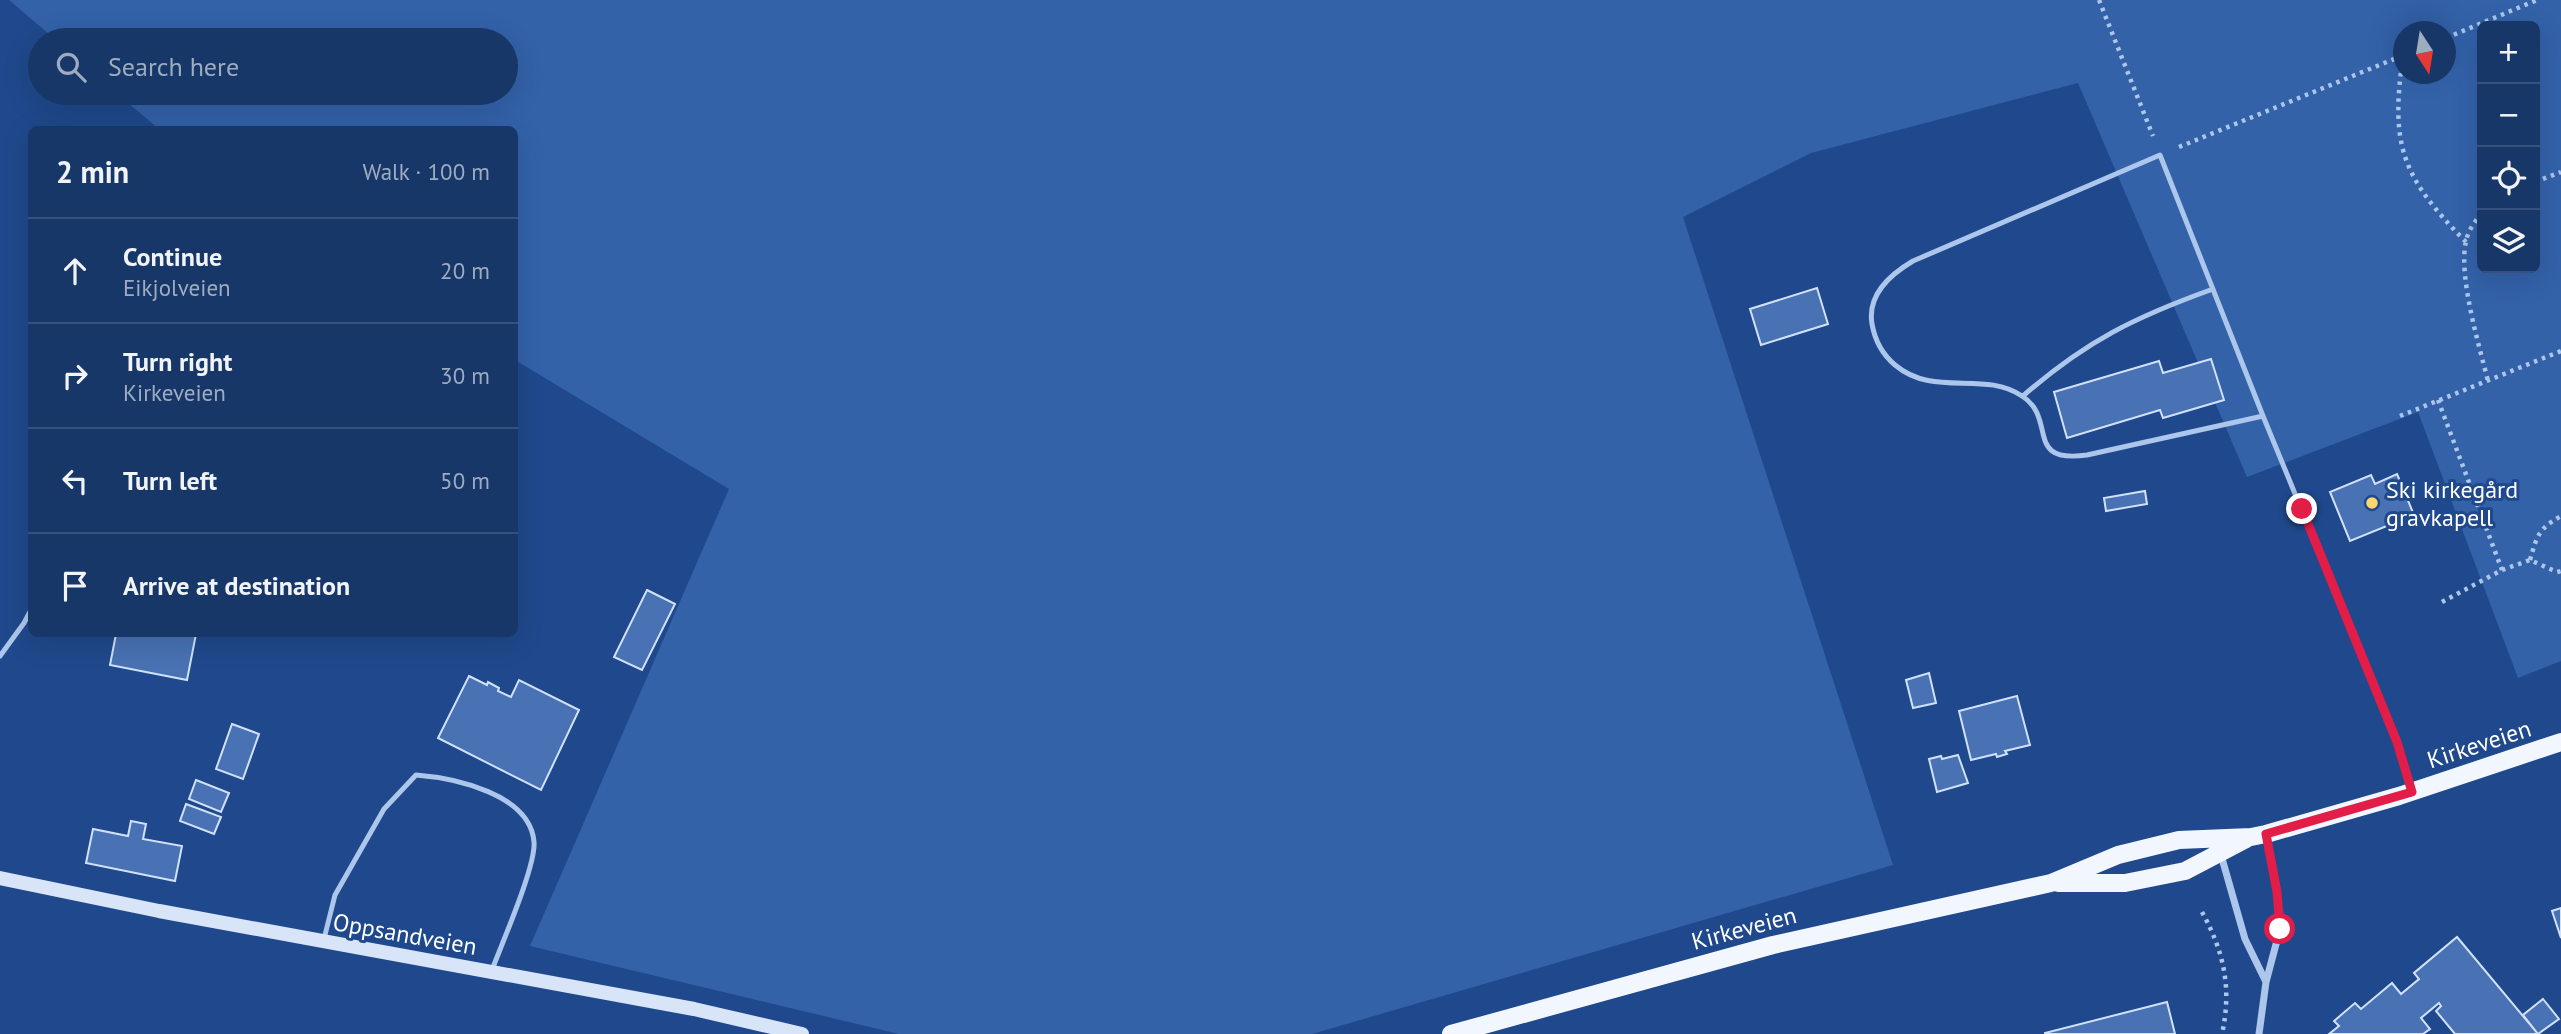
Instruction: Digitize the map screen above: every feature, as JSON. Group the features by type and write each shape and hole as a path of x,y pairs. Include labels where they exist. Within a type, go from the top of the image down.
{"main road":[{"name":"Kirkeveien","path":"2051,883 2125,883 2185,871 2218,846 2412,792 2561,742"},
{"name":"Kirkeveien","path":"1451,1034 1800,939 2051,883 2118,855 2179,840 2218,846"},
{"name":"Oppsandveien","path":"0,878 323,942 694,1009 802,1034"}],"street":[{"path":"2258,835 2277,892 2280,929 2266,982 2259,1034"},
{"path":"2218,846 2245,939 2266,982"}],"lane":[{"path":"2263,415 2087,455 2059,456 2051,452 2031,403 2023,396 1995,385 1932,383 1899,369 1879,348 1871,320 1873,305 1888,278 1913,261 2160,155 2388,720 2412,792"},
{"path":"2023,396 2078,352 2105,335 2162,307 2213,289"},
{"path":"0,656 28,614"},
{"path":"323,942 334,895 384,809 416,775 446,777 505,799 526,817 534,842 531,865 491,972"}],"path":[{"path":"2099,0 2160,155 2393,59"},
{"path":"2456,33 2536,0"},
{"path":"2400,84 2398,131 2406,162 2432,205 2466,242"},
{"path":"2540,180 2561,172"},
{"path":"2477,220 2466,242 2466,276 2488,381"},
{"path":"2400,416 2561,351"},
{"path":"2438,400 2502,569"},
{"path":"2529,561 2544,526 2561,516"},
{"path":"2442,602 2502,569 2529,561 2561,571"},
{"path":"2202,912 2214,934 2227,980 2222,1034"}],"shaded area":[{"path":"9,0 2561,0 2561,661 2518,678 2418,412 2247,477 2078,83 1811,153 1683,217 1893,865 1312,1034 899,1034 530,946 729,489 518,362 518,126 155,126 130,105 518,105 518,28 42,28"}],"building":[{"path":"1817,288 1828,324 1761,345 1750,309"},
{"path":"2211,359 2224,400 2163,418 2160,410 2067,438 2054,392 2159,361 2163,373"},
{"name":"Ski kirkegård gravkapell","path":"2397,474 2414,515 2350,541 2330,492 2371,475 2375,484"},
{"path":"2145,491 2147,504 2106,511 2104,498"},
{"path":"647,590 675,604 642,670 614,657"},
{"path":"115,637 195,637 187,680 110,665"},
{"path":"1929,673 1936,703 1913,708 1906,680"},
{"path":"469,676 487,685 488,682 511,697 519,680 579,710 541,790 438,738"},
{"path":"2017,696 2030,745 2005,751 2007,754 1997,757 1996,754 1971,760 1959,711"},
{"path":"232,724 259,734 243,779 216,769"},
{"path":"1958,755 1968,783 1937,792 1929,759"},
{"path":"196,780 229,793 221,812 189,799"},
{"path":"186,804 221,817 214,834 180,821"},
{"path":"131,821 146,824 143,839 182,846 175,881 86,863 93,829 128,836"},
{"path":"2561,908 2561,938 2552,911"},
{"path":"2457,937 2538,1034 2455,1034 2436,1011 2441,1006 2439,1003 2421,1018 2430,1029 2423,1034 2329,1034 2339,1026 2334,1021 2355,1003 2361,1009 2392,983 2401,994 2419,979 2414,973"},
{"path":"2543,999 2559,1019 2538,1034 2523,1015"},
{"path":"2167,1002 2175,1034 2045,1034 2045,1033"}],"place":[{"name":"Ski kirkegård gravkapell","path":"2372,503"}],"route":[{"path":"2280,929 2274,870 2266,834 2412,792 2397,742 2302,509"}]}
